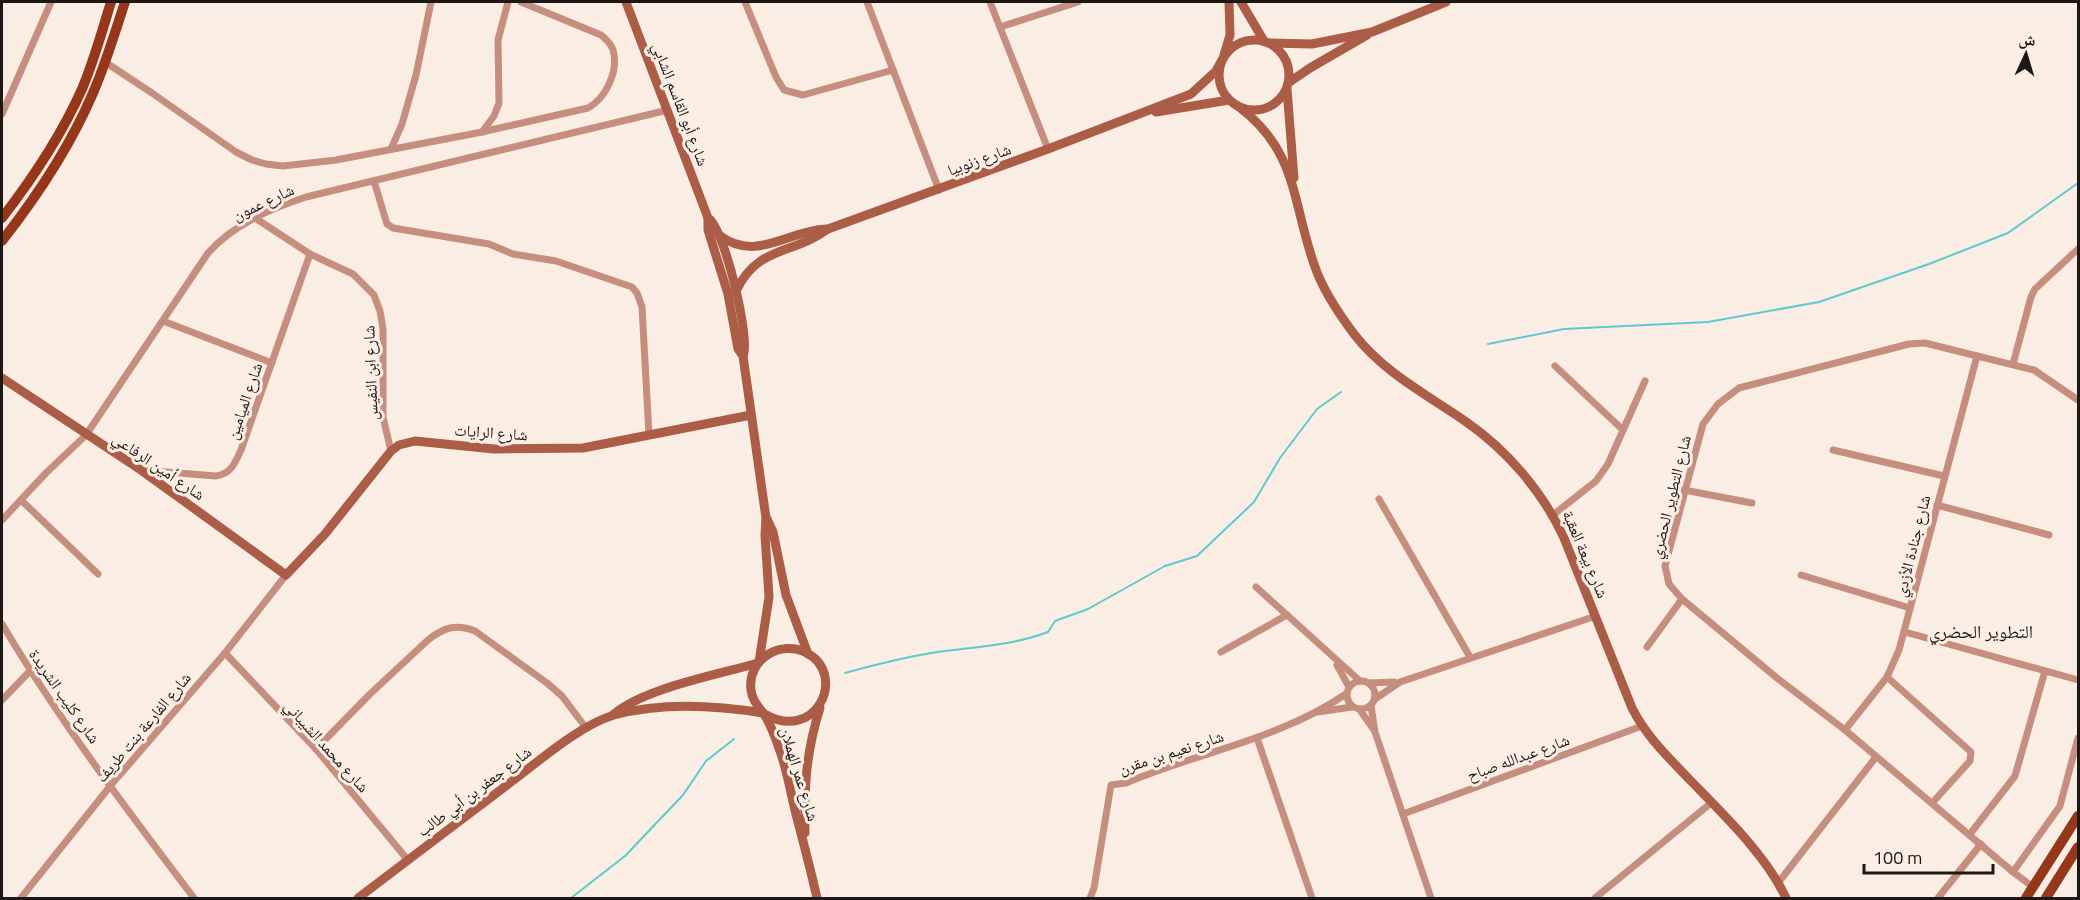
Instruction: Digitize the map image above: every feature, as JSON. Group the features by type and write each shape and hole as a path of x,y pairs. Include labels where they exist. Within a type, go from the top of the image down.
{"main road":[{"path":"2,218 54,144 83,87 111,2"},
{"path":"2,241 29,206 64,151 89,102 125,2"},
{"path":"94,56 105,62"},
{"path":"2026,898 2079,816"},
{"path":"2046,898 2078,852"}],"street":[{"path":"2,114 51,2"},
{"path":"391,150 402,124 416,75 431,2"},
{"path":"482,132 494,116 499,103 498,40 508,2"},
{"path":"105,62 236,152 252,160 283,166 336,160 482,132 588,108 597,102 611,78 613,49 602,35 521,2"},
{"name":"شارع أبو القاسم الشابي","path":"626,2 708,218 708,230 728,294 738,349 743,356"},
{"path":"744,2 776,77 784,90 803,95 893,70"},
{"path":"867,2 939,190"},
{"path":"990,2 1048,149"},
{"path":"1000,27 1077,2"},
{"path":"1229,2 1230,35 1219,71 1219,81 1229,100 1250,110 1261,110 1272,106 1288,86 1310,68 1372,32 1446,2"},
{"path":"1241,2 1267,42 1277,49 1288,64 1288,86"},
{"path":"1231,17 1249,17"},
{"path":"1223,59 1230,50 1246,41 1312,44 1372,32"},
{"name":"شارع زنوبيا","path":"719,235 736,245 756,247 806,232 828,229 939,190 1191,94 1216,71 1223,59"},
{"name":"شارع بيعة العقبة","path":"1288,86 1295,190 1304,233 1316,269 1330,296 1355,335 1389,370 1467,422 1496,446 1538,492 1553,515 1632,708 1642,726 1751,846 1786,898"},
{"name":"شارع زنوبيا","path":"1139,115 1229,100"},
{"name":"شارع بيعة العقبة","path":"1239,106 1256,120 1276,145 1295,190"},
{"name":"شارع عمون","path":"2,520 86,435 217,244 229,233 255,218 306,197 668,110"},
{"path":"374,180 387,224 393,228 489,244 513,254 556,261 626,284 637,293 642,307 649,435"},
{"name":"شارع ابن النفيس","path":"255,218 310,254 353,274 374,295 380,310 383,329 383,417 391,451"},
{"name":"شارع أبو القاسم الشابي","path":"708,218 713,221 719,235 736,291 745,344 743,356 766,518 769,597 758,663"},
{"name":"شارع زنوبيا","path":"736,291 746,274 760,260 812,240 828,229"},
{"path":"2013,364 2035,289 2079,249"},
{"name":"شارع الميامين","path":"141,470 225,475 232,468 241,450 310,254"},
{"path":"163,321 272,363"},
{"name":"شارع التطوير الحضري","path":"2033,886 2013,872 1845,730 1777,678 1682,599 1669,584 1665,566 1703,424 1718,404 1739,388 1914,343 1924,343 2034,370 2079,400"},
{"name":"شارع جنادة الأزدي","path":"1845,730 1887,677 1905,633 1936,505 1977,356"},
{"path":"1555,366 1623,430"},
{"name":"شارع أمين الرفاعي","path":"2,372 14,385"},
{"name":"شارع أمين الرفاعي","path":"2,378 141,470 286,575"},
{"path":"1553,515 1596,481 1608,464 1646,381"},
{"name":"شارع الرايات","path":"391,451 399,445 415,441 494,449 538,450 583,447 751,415"},
{"path":"1833,450 1944,476"},
{"path":"286,575 325,534 391,451"},
{"path":"1684,490 1752,503"},
{"path":"1379,499 1470,657"},
{"path":"21,500 98,574"},
{"path":"1936,505 2049,535"},
{"name":"شارع أبو القاسم الشابي","path":"766,518 773,532 786,595 808,654"},
{"name":"شارع الفارعة بنت طريف","path":"24,895 111,785 225,653 286,575"},
{"path":"1801,575 1910,608"},
{"path":"1256,587 1360,681 1400,682"},
{"path":"1647,646 1682,599"},
{"path":"1221,652 1287,615"},
{"path":"1360,710 1400,682 1596,616"},
{"name":"شارع كليب الشريدة","path":"2,624 30,671 194,898"},
{"path":"316,749 428,640 451,626 467,627 475,631 535,673 562,696 586,728"},
{"path":"1905,633 2079,680"},
{"path":"782,648 796,649 808,654 822,670 825,681 825,692 813,713 801,720 788,723 775,720 763,713 753,698 751,689 753,671 758,663 770,653 782,648"},
{"name":"شارع محمد الشيباني","path":"225,653 316,749 407,859"},
{"path":"1335,660 1347,690 1347,700 1352,707 1360,710 1375,732"},
{"name":"شارع جعفر بن أبي طالب","path":"612,716 623,706 647,695 758,663"},
{"path":"2,700 30,671"},
{"path":"1970,834 2015,776 2045,671"},
{"path":"1887,677 1971,752 1970,761 1932,802"},
{"path":"1347,690 1352,684 1360,681"},
{"path":"1369,683 1374,690 1375,732 1431,898"},
{"name":"شارع نعيم بن مقرن","path":"1090,898 1095,888 1111,785 1126,783 1257,738 1313,712 1347,690"},
{"name":"شارع عمر الهملان","path":"805,845 805,770 821,702"},
{"name":"شارع جعفر بن أبي طالب","path":"358,898 551,751 586,728 612,716 650,709 688,706 763,713"},
{"name":"شارع نعيم بن مقرن","path":"1313,712 1352,707"},
{"name":"شارع عمر الهملان","path":"763,713 781,752 817,898"},
{"name":"شارع عبدالله صباح","path":"1403,814 1642,726"},
{"path":"1257,738 1312,898"},
{"path":"2013,872 2060,806 2079,738"},
{"path":"1778,883 1876,757"},
{"path":"1595,898 1711,803"},
{"path":"1938,898 1981,844"},
{"path":"24,895 35,898"}],"waterway":[{"path":"1488,344 1564,329 1708,322 1819,302 1929,264 2008,233 2078,183"},
{"path":"845,673 920,655 1034,637 1048,632 1055,621 1088,609 1165,566 1197,556 1254,502 1280,458 1317,409 1341,392"},
{"path":"571,898 625,856 683,795 706,761 734,739"}],"district":[{"name":"التطوير الحضري","path":"1981,631"}]}
